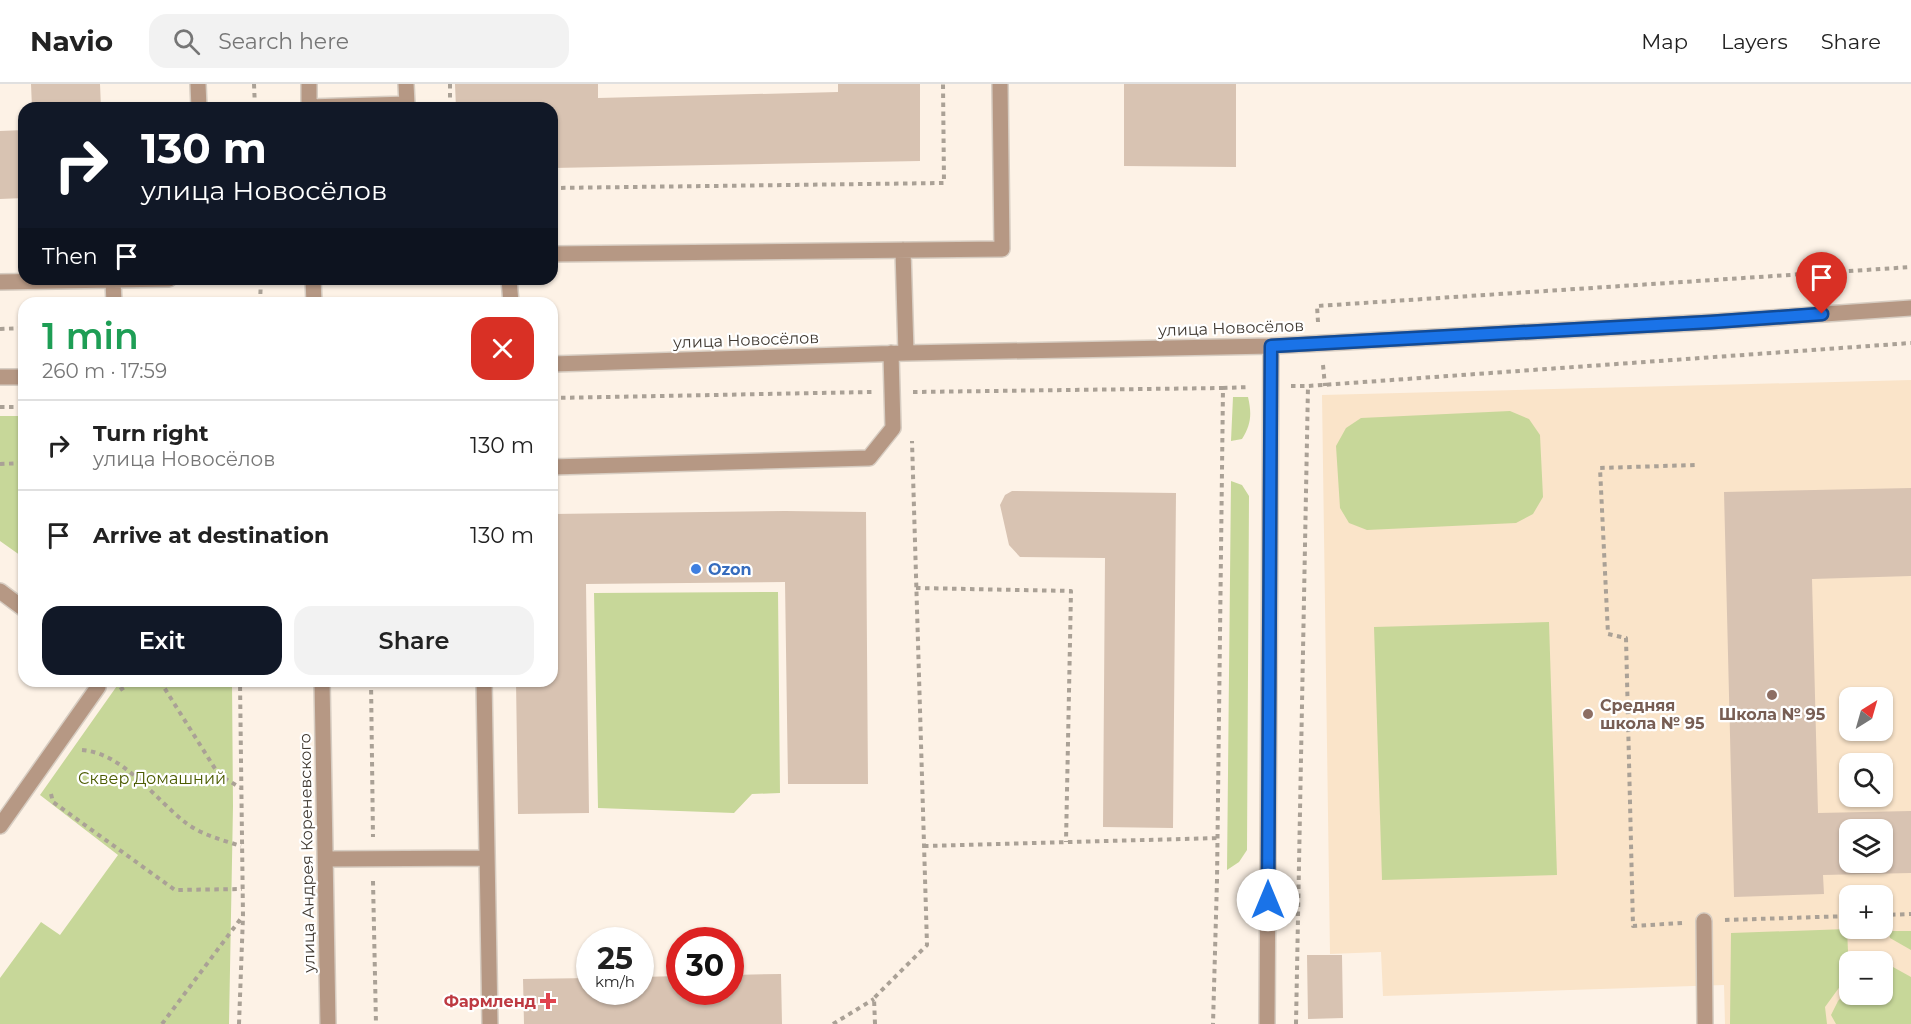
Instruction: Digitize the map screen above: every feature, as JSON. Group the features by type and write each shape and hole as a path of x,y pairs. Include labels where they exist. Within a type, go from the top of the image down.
{"street":[{"path":"198,84 199,102"},
{"path":"309,84 309,102"},
{"path":"406,84 407,102"},
{"path":"558,254 1002,249 1000,84"},
{"path":"558,467 868,458 893,428 891,392 899,353 903,250"},
{"path":"0,282 18,282"},
{"name":"улица Новосёлов","path":"558,364 899,353 1320,344 1711,322 1911,308"},
{"path":"1268,1024 1271,346"},
{"path":"0,377 18,377"},
{"path":"0,591 18,604"},
{"path":"0,826 98,687"},
{"name":"улица Андрея Кореневского","path":"322,687 328,1024"},
{"path":"484,687 490,1024"},
{"path":"326,859 487,858"},
{"path":"1704,921 1705,1024"}],"path":[{"path":"254,84 255,102"},
{"path":"450,84 450,102"},
{"path":"558,188 944,183 943,84"},
{"path":"1325,386 1317,306 1911,267"},
{"path":"0,329 18,328"},
{"path":"1296,1024 1308,386 1911,343"},
{"path":"911,403 910,392 1223,388 1218,838 1213,1024"},
{"path":"558,398 891,392"},
{"path":"0,407 18,407"},
{"path":"833,1024 874,998 927,945 912,438"},
{"path":"0,464 18,464"},
{"path":"1695,465 1600,468 1608,634 1626,638 1633,926 1839,916"},
{"path":"916,588 1071,591 1066,842"},
{"path":"115,693 124,687"},
{"path":"164,687 219,776 241,788"},
{"path":"239,1024 243,916 240,687"},
{"path":"75,749 94,751 114,759 187,824 209,836 242,846"},
{"path":"49,785 53,802 175,890 242,889"},
{"path":"924,846 1218,838"},
{"path":"1893,915 1911,914"},
{"path":"162,1024 243,916"},
{"path":"874,998 875,1024"}],"shaded area":[{"name":"Средняя школа № 95","path":"1911,380 1911,1024 1725,1024 1724,985 1383,996 1381,952 1330,954 1322,395"}],"green space":[{"path":"1233,397 1248,397 1250,414 1249,424 1242,439 1231,441"},
{"path":"1510,411 1529,419 1540,435 1543,497 1533,514 1516,523 1367,530 1349,523 1340,508 1336,446 1346,428 1361,418"},
{"path":"0,416 18,416 18,554 0,541"},
{"path":"1231,481 1242,485 1249,496 1247,850 1239,862 1227,870"},
{"path":"778,592 780,793 752,794 734,813 598,808 594,593"},
{"path":"1549,622 1557,875 1382,880 1374,627"},
{"name":"Сквер Домашний","path":"116,687 232,687 233,806 229,1024 0,1024 0,978 41,922 60,935 118,855 40,795"},
{"path":"1839,929 1839,939 1847,939 1848,951 1839,951 1839,988 1825,1007 1827,1024 1730,1024 1731,933"},
{"path":"1893,931 1911,931 1911,950 1892,939"},
{"path":"1893,967 1911,977 1911,1024 1836,1024 1831,1015 1838,1001 1839,1005 1893,1005"}],"building":[{"path":"31,84 100,84 101,102 32,102"},
{"path":"455,84 598,84 598,98 838,92 838,84 920,84 920,161 558,168 558,102 456,102"},
{"path":"1124,84 1236,84 1236,167 1124,166"},
{"path":"18,130 18,198 0,199 0,131"},
{"name":"Школа № 95","path":"1911,488 1911,576 1812,579 1818,813 1911,811 1911,873 1823,875 1824,894 1734,897 1724,492"},
{"path":"1012,491 1176,493 1173,828 1103,827 1105,558 1020,557 1009,545 1000,505 1005,495"},
{"path":"866,512 868,784 788,784 785,582 586,584 589,813 518,814 516,687 558,687 558,514"},
{"path":"1307,955 1342,955 1343,1018 1308,1019"},
{"path":"781,974 782,1024 524,1024 523,979 576,978 576,1005 654,1005 654,977 666,976 666,1005 744,1005 744,975"}],"place":[{"name":"Ozon","path":"696,569"},
{"name":"Школа № 95","path":"1772,695"},
{"name":"Средняя школа № 95","path":"1588,714"},
{"name":"Фармленд","path":"548,1001"}],"route":[{"path":"1268,900 1271,346 1822,314"}]}
